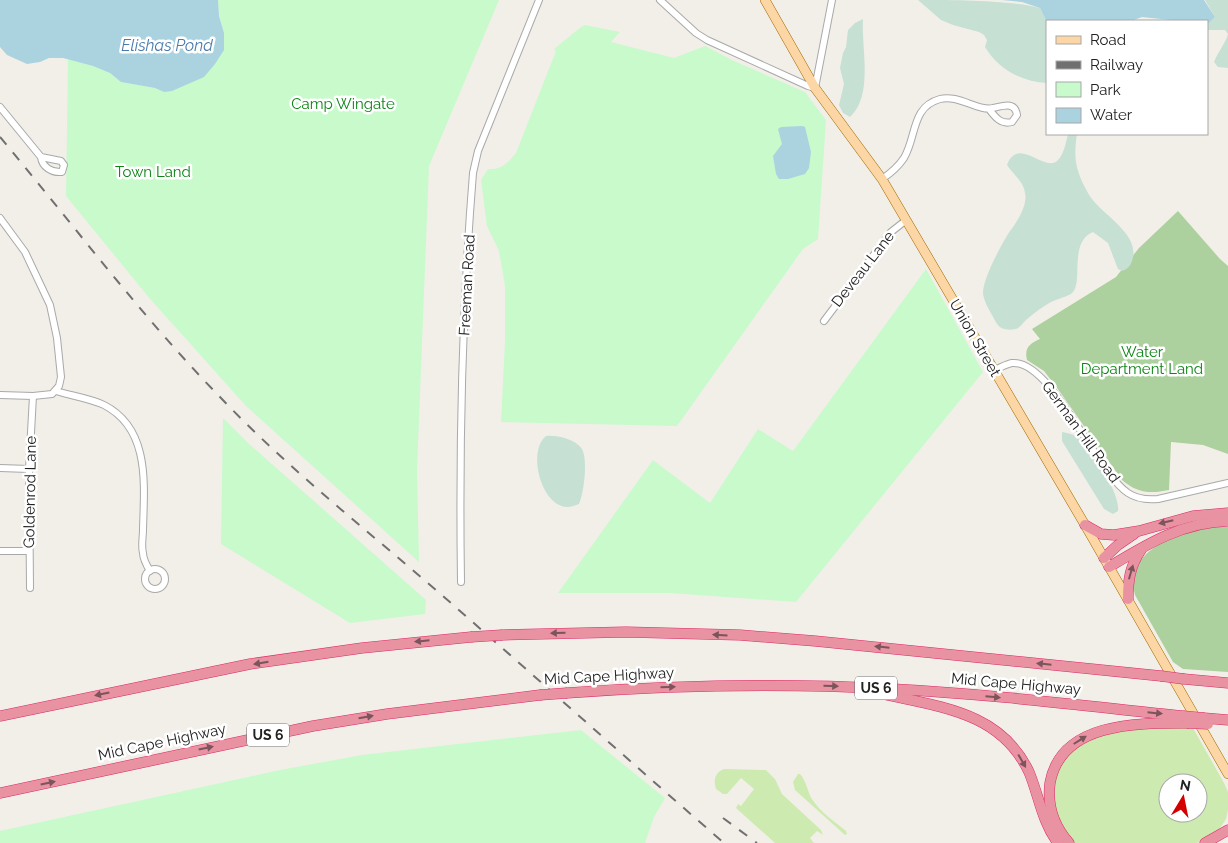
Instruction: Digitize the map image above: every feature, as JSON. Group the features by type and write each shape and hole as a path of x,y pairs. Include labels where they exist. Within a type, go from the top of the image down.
{"highway":[{"path":"1085,525 1101,534 1109,535 1140,530 1193,516 1228,512"},
{"path":"1109,567 1173,532 1193,525 1228,521"},
{"path":"1104,558 1118,545 1140,530"},
{"path":"1128,599 1129,572 1143,547"},
{"name":"Mid Cape Highway","path":"0,716 250,664 362,648 502,635 626,632 750,636 835,642 1161,676 1180,681 1228,683"},
{"path":"1180,681 1228,678"},
{"name":"Mid Cape Highway","path":"0,793 322,725 407,711 567,693 703,686 856,687 969,694 1185,720 1228,722"},
{"path":"856,687 949,708 974,718 999,734 1012,745 1025,766 1046,822 1058,843"},
{"path":"1069,843 1054,818 1049,794 1054,771 1066,752 1079,740 1105,729 1185,720"},
{"path":"1205,843 1224,832 1228,822"}],"main road":[{"name":"Union Street","path":"765,0 815,88 882,179 1109,567 1180,681 1228,774"}],"street":[{"name":"Freeman Road","path":"461,582 462,390 473,173 478,151 539,0"},
{"path":"660,0 696,33 707,40 815,88 832,0"},
{"path":"882,179 894,171 904,157 918,116 927,105 942,98 950,98 989,109"},
{"path":"0,107 42,156"},
{"path":"0,218 25,252 50,302 57,338 61,377 56,391"},
{"name":"Deveau Lane","path":"824,321 891,232 905,221"},
{"name":"German Hill Road","path":"994,370 1015,363 1040,377 1058,398 1115,481 1128,493 1136,497 1148,500 1158,499 1228,483"},
{"path":"0,396 47,395 56,391 86,398 106,406 121,418 137,442 144,469 142,554 150,571"},
{"name":"Goldenrod Lane","path":"30,588 29,469 33,396"},
{"path":"0,468 29,469"},
{"path":"0,551 30,551"}],"green space":[{"name":"Camp Wingate","path":"218,0 499,0 429,166 417,470 419,562 246,406 151,300 66,196 68,59 110,73 121,82 155,88 164,92 224,33 219,16"},
{"path":"918,0 997,2 1040,8 1046,20 1046,83 1020,77 1004,68 990,55 985,47 987,40 979,32 941,20"},
{"path":"1205,0 1228,0 1228,34 1225,30 1208,30 1208,24 1215,17"},
{"path":"863,19 864,84 857,108 850,117 843,113 839,105 844,84 840,68 846,47 848,30 855,23"},
{"path":"585,25 620,32 611,42 674,58 705,46 734,61 805,92 826,120 818,239 803,249 677,426 501,422 505,341 505,286 499,251 487,226 481,180 488,169 504,165 516,153 556,51 554,49"},
{"path":"1228,34 1228,68 1218,67 1214,62"},
{"path":"1068,135 1077,135 1076,165 1084,185 1093,201 1118,224 1131,242 1133,251 1132,261 1122,271 1118,269 1108,243 1093,232 1085,237 1081,244 1077,281 1072,293 1044,306 1018,328 1004,329 995,321 983,294 993,262 1019,218 1026,198 1018,178 1007,165 1012,157 1018,154 1025,154 1053,163 1062,155"},
{"name":"Water Department Land","path":"1178,211 1228,266 1228,454 1203,445 1171,442 1169,490 1150,492 1133,488 1122,480 1044,371 1027,360 1026,352 1033,342 1040,339 1032,329 1116,277 1139,248"},
{"path":"926,269 983,372 796,602 670,593 558,593 653,460 710,503 758,429 793,451"},
{"path":"223,418 247,442 426,600 425,614 350,623 221,544"},
{"path":"1062,432 1077,437 1090,450 1110,483 1118,504 1118,511 1113,514 1104,509 1062,441"},
{"path":"546,436 566,438 582,449 585,461 585,476 579,504 567,507 558,504 550,498 544,488 537,465 540,443"},
{"path":"1215,526 1228,527 1228,672 1183,669 1173,662 1135,595 1134,579 1138,566 1146,555 1171,538"},
{"path":"1146,728 1193,728 1228,792 1226,819 1218,831 1197,843 1074,843 1065,831 1055,804 1054,790 1056,777 1062,764 1083,743 1097,736"},
{"path":"581,730 665,798 654,817 645,843 0,843 0,831 280,770 362,755"},
{"path":"724,769 766,770 775,779 782,794 821,830 823,835 817,831 810,838 814,843 775,843 736,808 738,804 741,806 754,789 741,778 727,794 723,794 716,789 716,777"},
{"path":"798,774 806,783 815,804 846,831 847,834 845,835 795,790 793,782"}],"water":[{"name":"Elishas Pond","path":"0,0 218,0 219,16 224,33 224,50 204,77 172,91 164,92 155,88 121,82 110,73 63,58 49,58 27,64 7,55 0,47"},
{"path":"1002,0 1204,0 1215,17 1208,24 1208,20 1170,20 1142,17 1134,20 1046,20 1040,8 1022,2"},
{"path":"781,127 805,127 811,152 809,168 805,174 788,179 779,179 776,174 773,156 782,144 778,129"}],"railway":[{"path":"0,137 163,334 248,426 307,480 430,585 724,843"},
{"path":"723,818 757,843"}],"park label":[{"name":"Town Land","path":"153,172"}]}
